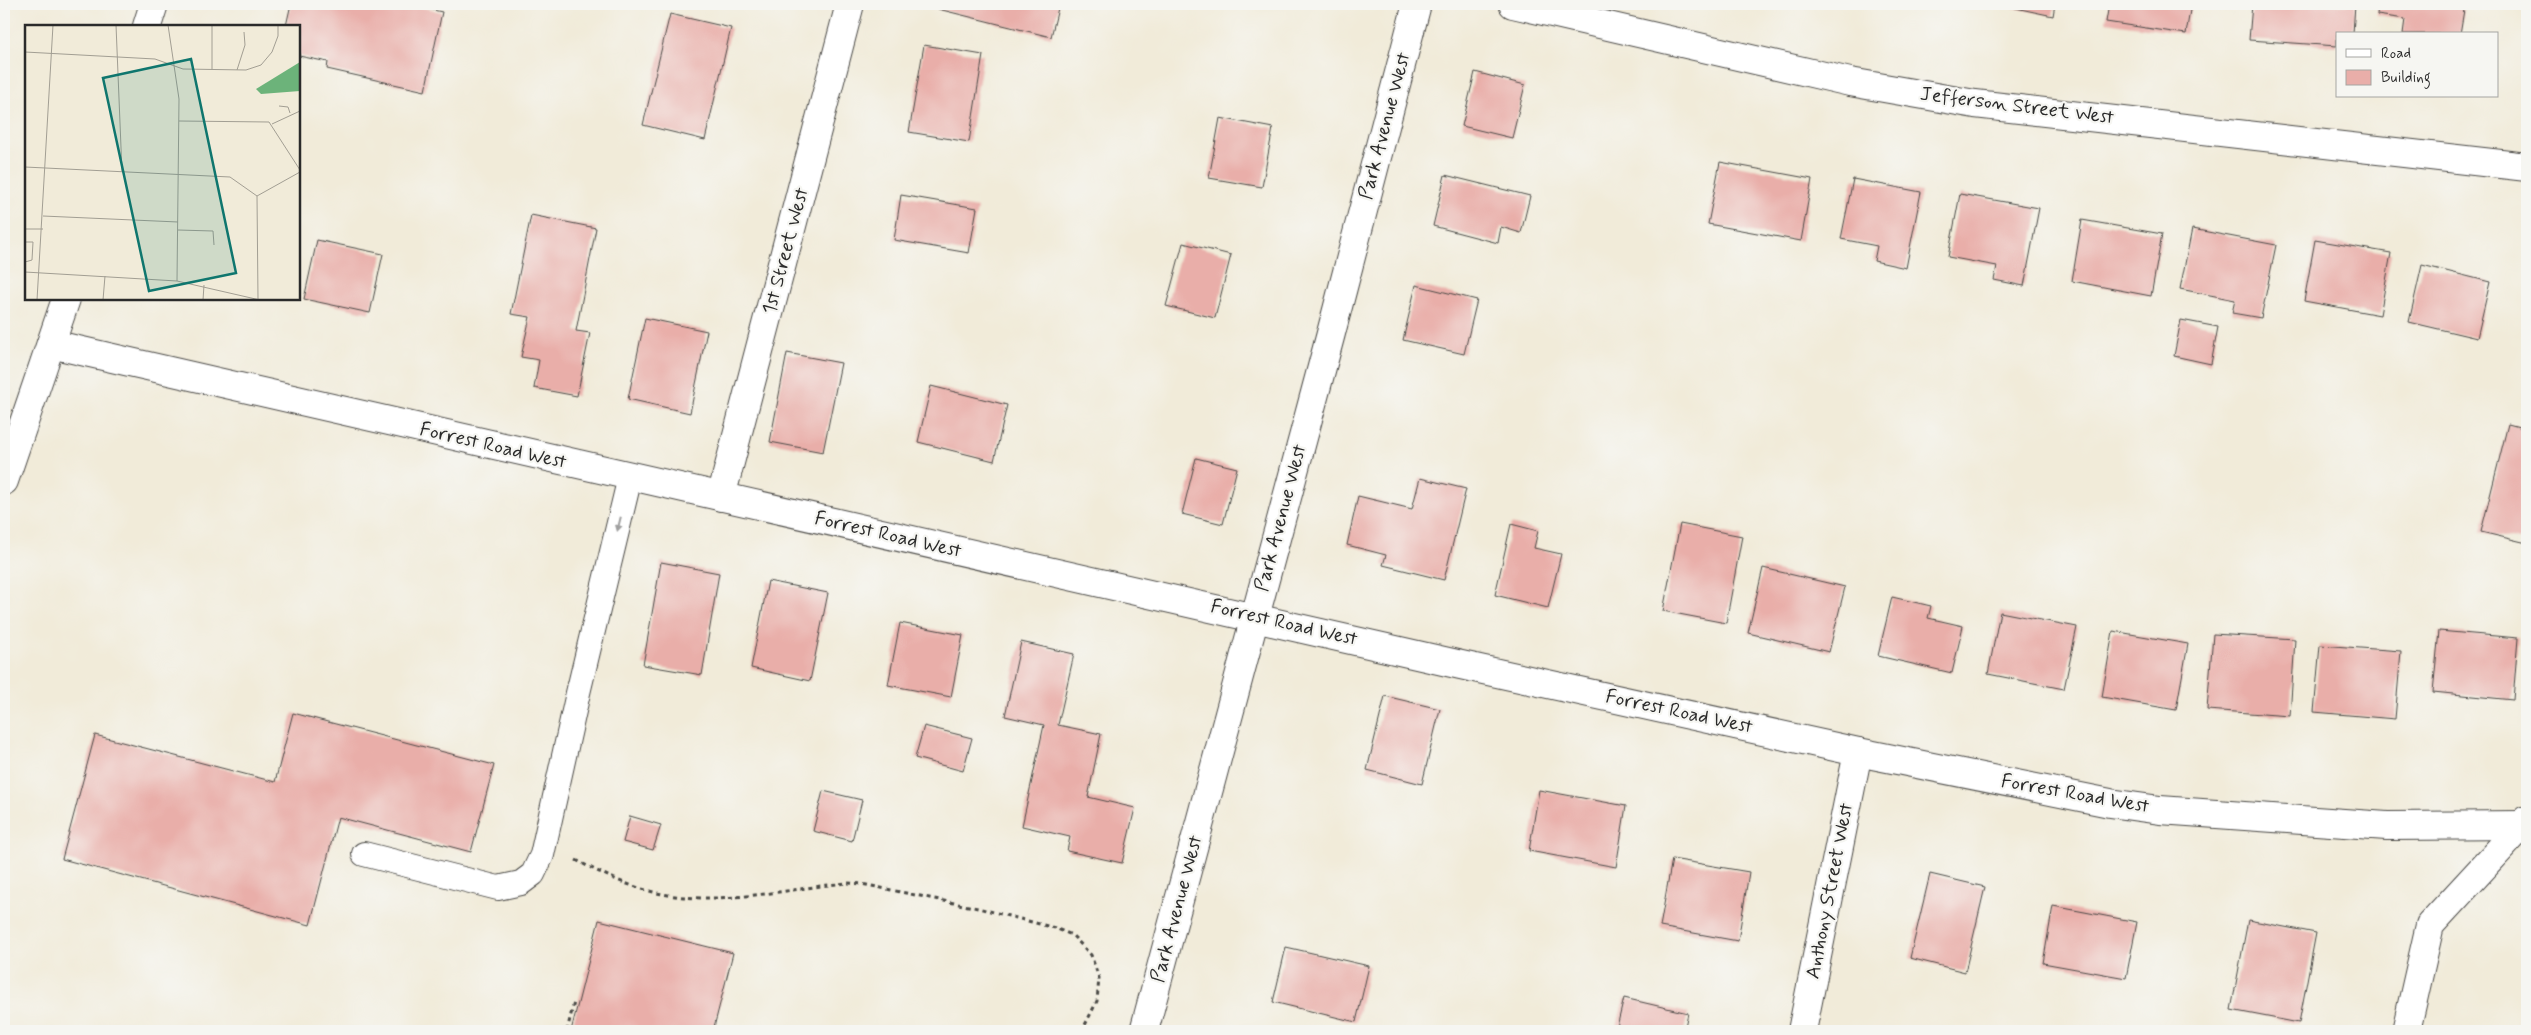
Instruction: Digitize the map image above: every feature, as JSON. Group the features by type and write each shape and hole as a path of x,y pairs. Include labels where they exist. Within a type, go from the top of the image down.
{"street":[{"path":"147,25 154,4"},
{"name":"1st Street West","path":"721,498 850,4"},
{"name":"Park Avenue West","path":"1144,1031 1417,4"},
{"name":"Jefferson Street West","path":"1513,4 1850,82 1975,104 2527,167"},
{"path":"4,481 66,300"},
{"name":"Forrest Road West","path":"51,344 721,498 1254,616 1460,665 1858,752 2110,803 2160,810 2387,826 2527,824"},
{"name":"Anthony Street West","path":"1802,1031 1858,752"},
{"path":"2406,1031 2430,925 2527,824"}],"lane":[{"path":"364,854 498,888 521,883 533,874 542,855 578,693 630,477"}],"path":[{"path":"571,857 610,878 682,897 712,898 847,883 862,884 978,908 1055,928 1072,936 1091,955 1099,978 1097,1001 1082,1031"},
{"path":"567,1031 574,1002"}],"building":[{"path":"291,4 407,4 442,12 425,91 327,69 328,62 300,56 300,25 286,25"},
{"path":"939,4 1059,4 1051,37 938,9"},
{"path":"1997,4 2055,4 2053,16"},
{"path":"2109,4 2191,4 2186,34 2106,22"},
{"path":"2252,4 2355,4 2353,32 2336,32 2336,46 2249,40"},
{"path":"2378,4 2465,4 2460,32 2403,32 2405,19 2377,15"},
{"path":"670,14 731,28 705,140 643,125"},
{"path":"924,45 983,55 969,142 909,132"},
{"path":"1475,72 1525,85 1512,138 1462,126"},
{"path":"1220,118 1273,128 1262,187 1209,178"},
{"path":"1720,162 1812,179 1801,241 1708,224"},
{"path":"1445,175 1530,196 1521,233 1501,227 1498,243 1433,226"},
{"path":"1853,179 1921,192 1906,268 1874,261 1877,246 1841,239"},
{"path":"1960,194 2039,208 2024,286 1994,280 1997,266 1948,257"},
{"path":"901,195 977,208 969,253 894,240"},
{"path":"531,215 596,228 576,331 590,333 577,396 534,388 539,360 521,357 530,317 511,314"},
{"path":"2082,220 2162,234 2151,296 2072,281"},
{"path":"2192,229 2276,245 2261,318 2232,313 2235,300 2180,289"},
{"path":"317,240 383,254 370,313 304,299"},
{"path":"2315,240 2391,253 2380,315 2304,301"},
{"path":"1183,243 1231,255 1215,318 1166,306"},
{"path":"2422,265 2490,282 2477,338 2409,322"},
{"path":"1416,285 1477,300 1464,354 1403,340"},
{"path":"645,318 707,331 690,413 628,399"},
{"path":"2181,320 2218,327 2211,364 2174,356"},
{"path":"787,353 841,363 823,452 770,442"},
{"path":"931,386 1007,405 994,461 918,442"},
{"path":"2508,424 2527,429 2527,543 2481,532"},
{"path":"1196,458 1237,468 1223,524 1182,514"},
{"path":"1420,478 1466,489 1444,580 1383,565 1386,555 1347,545 1358,496 1412,509"},
{"path":"1511,524 1538,531 1534,548 1561,554 1548,608 1495,595"},
{"path":"1680,524 1742,536 1726,623 1663,611"},
{"path":"661,562 719,573 702,675 643,665"},
{"path":"1763,568 1845,587 1829,652 1748,633"},
{"path":"768,581 828,593 810,681 751,668"},
{"path":"1892,597 1931,606 1928,618 1963,626 1952,673 1878,656"},
{"path":"2000,612 2077,627 2064,689 1988,674"},
{"path":"900,623 963,635 951,697 888,685"},
{"path":"2113,631 2188,644 2176,710 2102,697"},
{"path":"2439,631 2518,638 2513,700 2433,692"},
{"path":"2213,634 2295,639 2290,716 2207,710"},
{"path":"1021,642 1074,654 1058,725 1101,734 1088,797 1135,808 1122,863 1067,851 1070,837 1022,826 1044,725 1005,716"},
{"path":"2320,645 2401,651 2395,719 2314,712"},
{"path":"1385,696 1440,709 1422,784 1367,770"},
{"path":"293,713 494,765 471,852 338,817 310,925 62,859 95,735 275,782"},
{"path":"924,726 972,738 963,771 915,758"},
{"path":"1539,790 1626,806 1616,867 1529,851"},
{"path":"823,791 862,800 852,841 813,831"},
{"path":"630,816 661,825 653,850 623,842"},
{"path":"1672,859 1749,872 1738,941 1660,927"},
{"path":"1930,874 1985,887 1965,972 1910,958"},
{"path":"2053,906 2137,922 2126,978 2043,963"},
{"path":"599,920 733,953 713,1031 571,1031"},
{"path":"2248,920 2316,933 2299,1023 2231,1010"},
{"path":"1286,947 1369,966 1356,1022 1273,1002"},
{"path":"1624,998 1688,1013 1684,1031 1616,1031"},
{"path":"1237,1026 1253,1031 1236,1031"}]}
